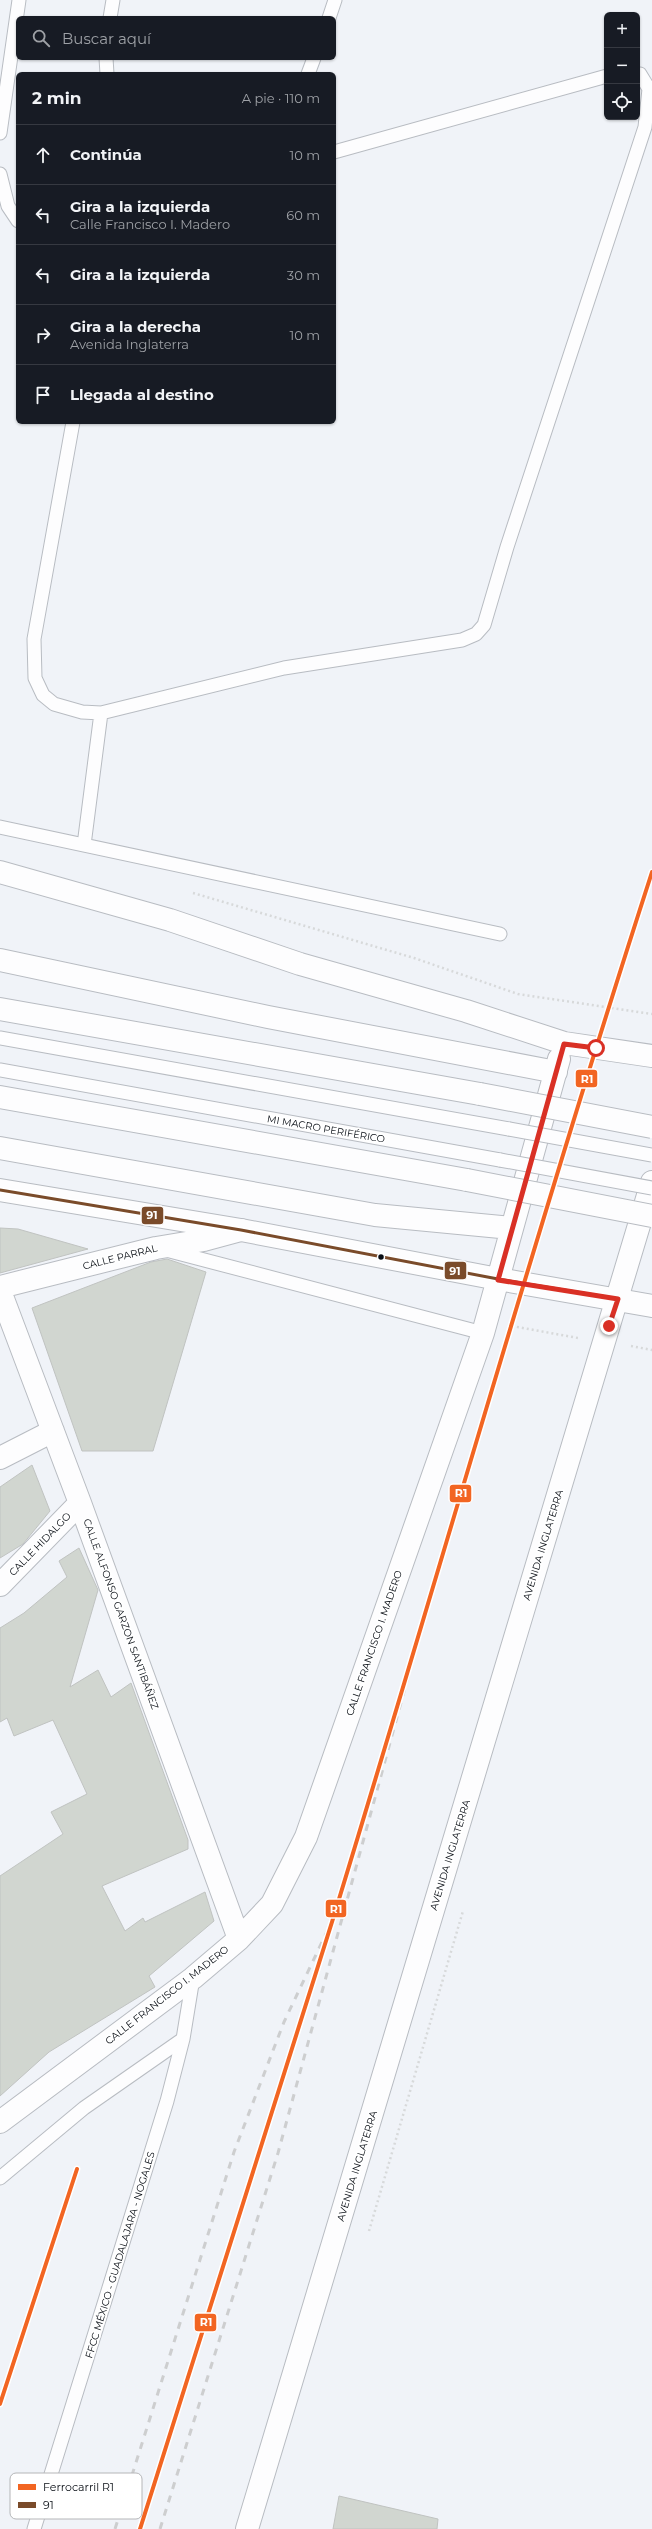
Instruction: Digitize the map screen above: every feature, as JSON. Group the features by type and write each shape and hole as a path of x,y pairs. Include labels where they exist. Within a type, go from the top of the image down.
{"main road":[{"path":"0,872 170,920 300,964 466,1011 564,1044 652,1056"},
{"path":"0,960 268,1017 556,1072"},
{"path":"0,1009 480,1094 652,1127"},
{"name":"CALLE FRANCISCO I. MADERO","path":"0,2122 193,1978 239,1939 272,1904 306,1837 483,1333 511,1228 564,1044"},
{"path":"0,1097 468,1180 652,1216"},
{"path":"0,1148 375,1216 511,1228"},
{"name":"AVENIDA INGLATERRA","path":"247,2529 652,1182"},
{"path":"0,1190 241,1230 498,1280 618,1299 652,1306"},
{"name":"CALLE PARRAL","path":"0,1287 156,1248 204,1240 241,1230"},
{"name":"CALLE ALFONSO GARZON SANTIBÁÑEZ","path":"0,1290 80,1503 239,1939"},
{"path":"0,1458 53,1431"},
{"name":"CALLE HIDALGO","path":"0,1585 80,1503"}],"lane":[{"path":"17,16 19,0"},
{"path":"110,16 113,0"},
{"path":"330,16 335,0"},
{"path":"0,132 16,21"},
{"path":"106,60 106,72"},
{"path":"309,72 313,60"},
{"path":"73,424 34,639 35,678 43,695 54,704 82,712 101,713 284,668 462,640 476,634 484,625 507,547 645,127 649,89 640,74"},
{"path":"336,151 604,77"},
{"path":"0,174 8,206 16,218"},
{"path":"84,845 101,713"},
{"path":"0,827 500,934"},
{"path":"0,1038 652,1155"},
{"name":"MI MACRO PERIFÉRICO","path":"0,1070 652,1188"},
{"path":"156,1248 483,1333"},
{"name":"FFCC MÉXICO - GUADALAJARA - NOGALES","path":"51,2473 167,2101 183,2039 193,1978"},
{"path":"0,2178 84,2108 183,2039"},
{"name":"FFCC MÉXICO - GUADALAJARA - NOGALES","path":"34,2529 37,2519"}],"path":[{"path":"186,891 414,958 518,994 652,1014"}],"building":[{"path":"0,1228 18,1229 88,1249 0,1273"},
{"path":"167,1259 206,1272 153,1451 82,1451 32,1308 151,1262"},
{"path":"32,1465 50,1511 23,1544 0,1558 0,1487"},
{"path":"79,1548 98,1590 70,1687 98,1670 111,1697 131,1683 188,1840 188,1849 102,1886 125,1931 143,1918 145,1922 205,1892 214,1921 149,1976 155,1987 49,2052 0,2096 0,1876 63,1834 51,1812 87,1794 53,1720 14,1736 7,1718 0,1722 0,1628 24,1613 67,1577 59,1561"},
{"path":"339,2496 438,2519 437,2529 333,2529"}],"railway":[{"path":"160,2529 278,2153 444,1545"},
{"path":"133,2473 234,2152 284,2022 332,1921"},
{"path":"0,2404 77,2169"},
{"path":"115,2529 118,2519"}],"rail line":[{"name":"R1","path":"140,2529 332,1922 569,1134 652,872"},
{"name":"R1","path":"0,2404 77,2169"}],"transit line":[{"name":"91","path":"0,1190 241,1230 498,1279 607,1297"}],"route":[{"path":"596,1048 564,1044 511,1228 498,1280 618,1299 609,1326"}]}
